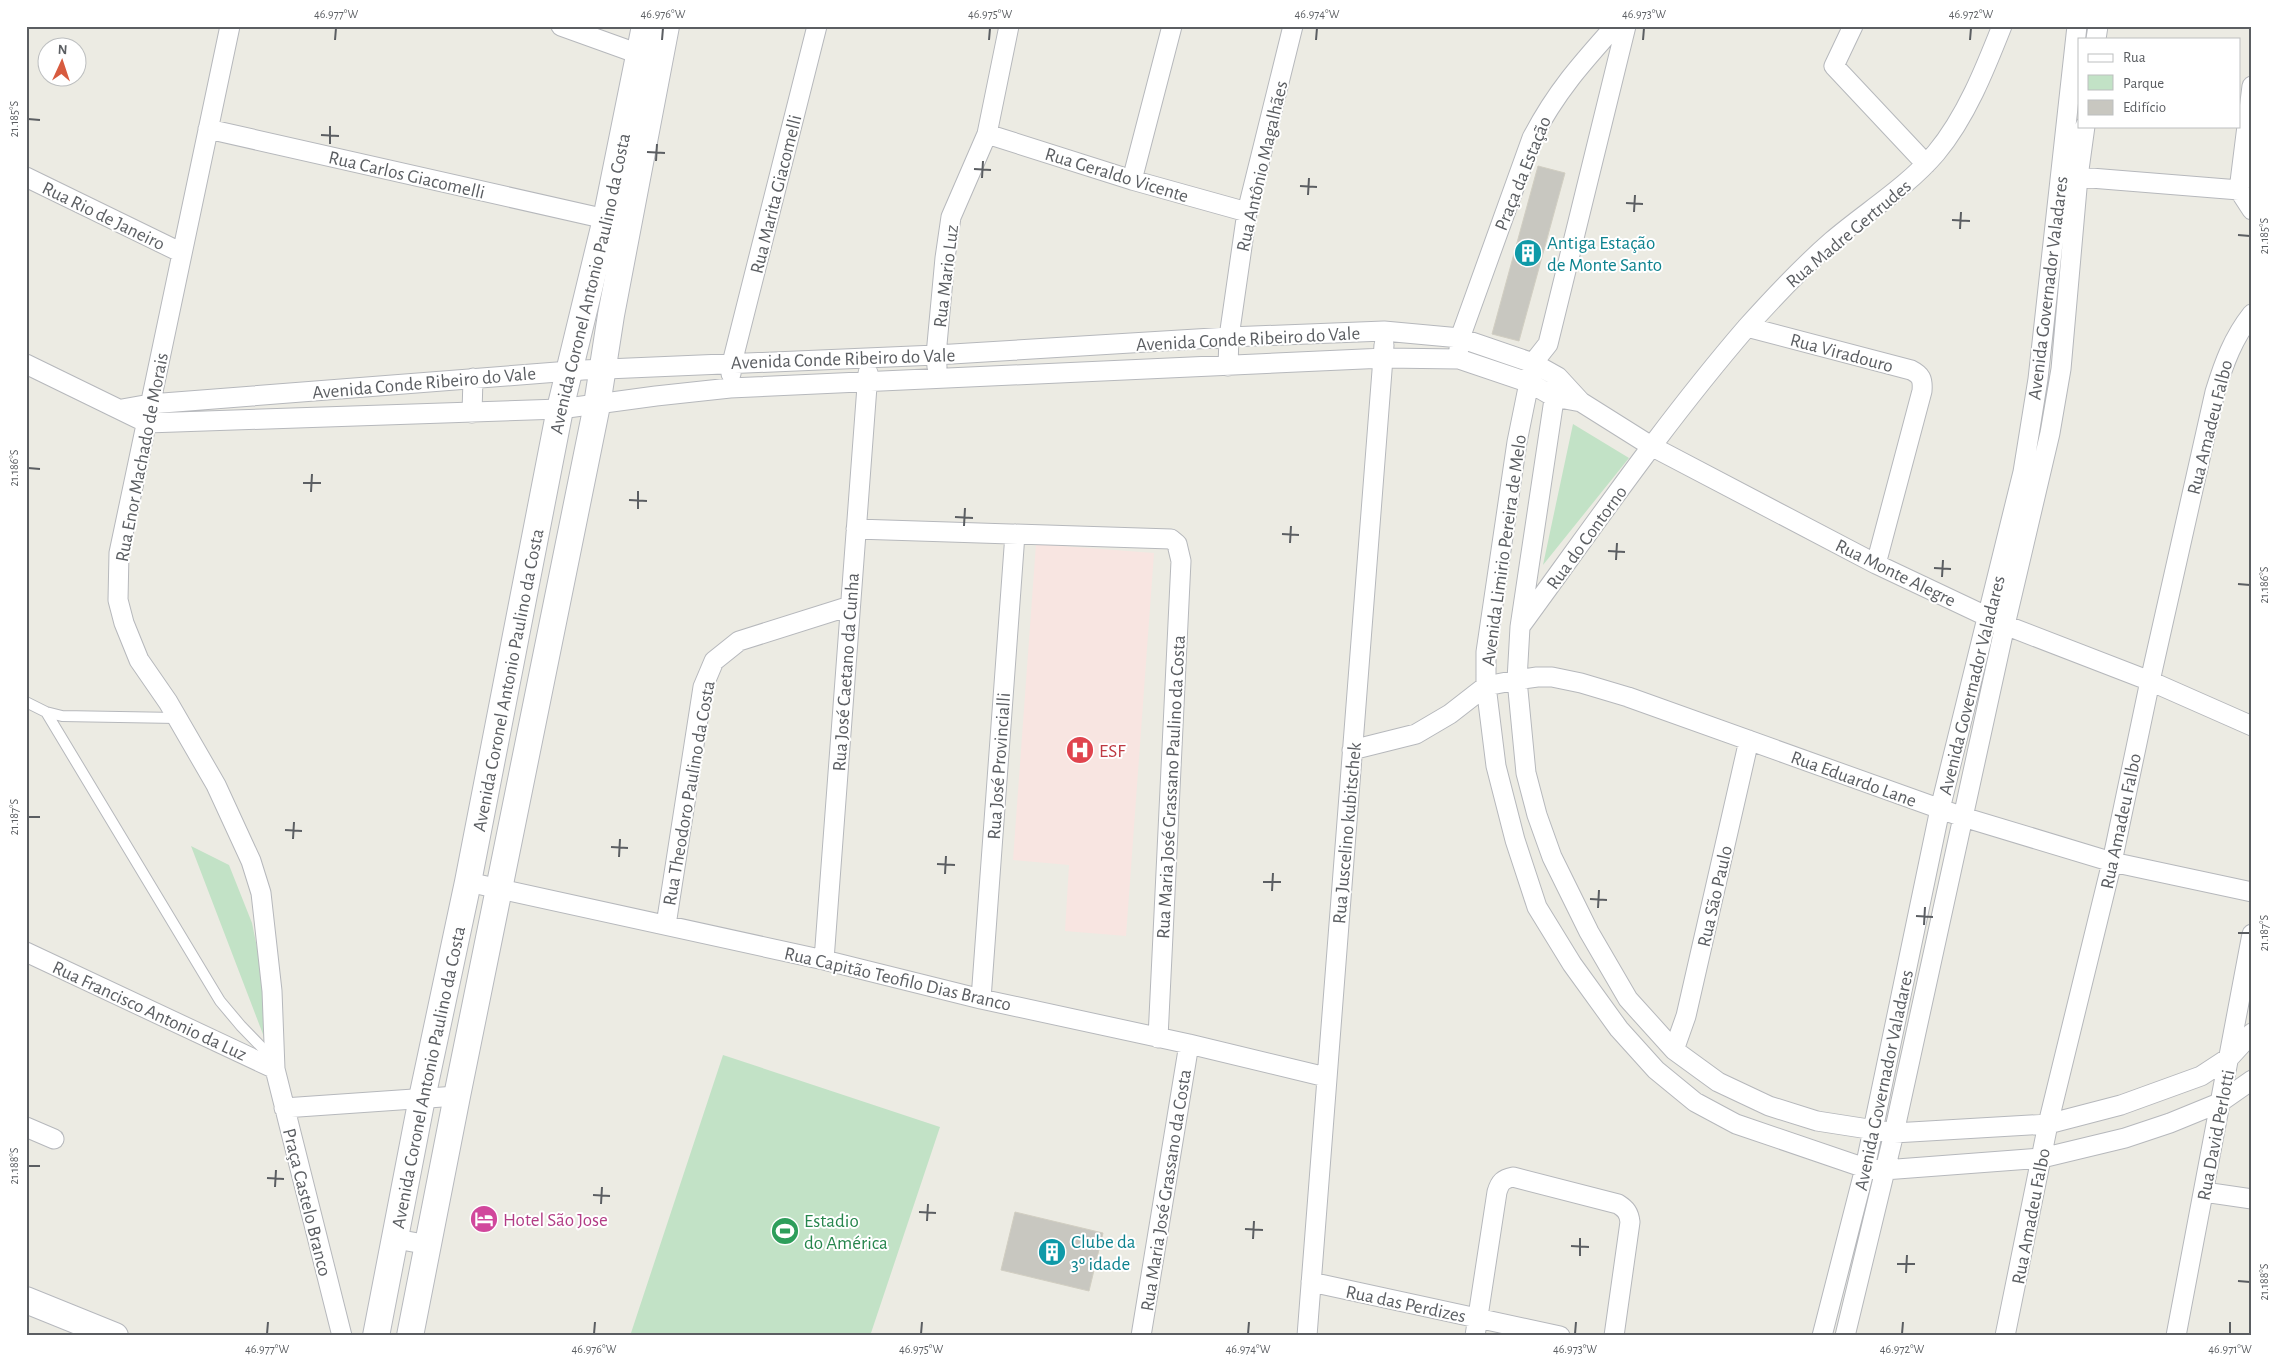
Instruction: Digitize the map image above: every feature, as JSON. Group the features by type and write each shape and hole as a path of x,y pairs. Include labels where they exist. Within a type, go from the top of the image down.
{"street":[{"name":"Rua Enor Machado de Morais","path":"230,26 119,553 118,600 124,623 139,660 216,785 251,861 261,893 272,991 274,1065"},
{"path":"562,26 649,58"},
{"name":"Avenida Coronel Antonio Paulino da Costa","path":"644,26 649,58"},
{"name":"Avenida Coronel Antonio Paulino da Costa","path":"410,1336 597,405 617,222 649,58 666,26"},
{"name":"Rua Marita Giacomelli","path":"730,388 732,363 817,26"},
{"name":"Rua Mario Luz","path":"937,378 936,355 945,258 951,217 988,134 1009,26"},
{"path":"1132,180 1172,26"},
{"name":"Rua Antônio Magalhães","path":"1228,366 1229,337 1247,212 1293,26"},
{"name":"Praça da Estação","path":"1459,359 1460,338 1532,138 1548,108 1572,73 1615,26"},
{"name":"Avenida Limirio Pereira de Melo","path":"1626,26 1548,344 1534,363 1516,442 1486,652 1486,686 1496,766 1515,840 1537,907 1572,964 1619,1029 1656,1070 1695,1102 1736,1124 1865,1168 1884,1170 2042,1158 2125,1138 2170,1123 2219,1103 2252,1080"},
{"path":"1853,26 1834,66 1926,164"},
{"name":"Rua Madre Gertrudes","path":"1651,446 1747,327 1781,290 1833,241 1913,178 1937,152 1959,120 2002,26"},
{"name":"Avenida Governador Valadares","path":"1845,1336 1894,1133 2005,625 2050,433 2061,368 2064,332 2069,176 2077,26"},
{"path":"2252,86 2240,190 2252,210"},
{"name":"Avenida Governador Valadares","path":"1822,1336 1865,1168 1940,809 2023,472 2038,378 2043,330 2069,176 2084,128"},
{"name":"Rua Carlos Giacomelli","path":"208,130 617,222"},
{"name":"Rua Geraldo Vicente","path":"988,134 1132,180 1247,212"},
{"path":"2069,176 2240,190"},
{"name":"Rua Rio de Janeiro","path":"26,177 182,253"},
{"name":"Avenida Coronel Antonio Paulino da Costa","path":"376,1336 422,1098 468,882 568,371 617,222"},
{"name":"Rua Amadeu Falbo","path":"2005,1336 2048,1124 2112,862 2214,392 2227,354 2239,330 2252,314"},
{"name":"Rua Viradouro","path":"1747,327 1911,370 1920,375 1923,381 1922,390 1876,564"},
{"path":"2043,330 2064,332"},
{"name":"Avenida Conde Ribeiro do Vale","path":"122,409 150,404 568,371 936,355 1229,337 1384,331 1460,338 1534,363"},
{"name":"Rua Juscelino kubitschek","path":"1307,1336 1352,750 1385,358 1384,331"},
{"name":"Avenida Limirio Pereira de Melo","path":"1548,344 1558,377 1520,627 1517,680 1526,773 1537,815 1552,857 1589,932 1628,999 1674,1050 1718,1082 1769,1106 1817,1121 1894,1133 2048,1124 2121,1105 2201,1076 2230,1057 2252,1033"},
{"name":"Rua José Caetano da Cunha","path":"824,960 868,384 867,358"},
{"name":"Avenida Conde Ribeiro do Vale","path":"147,423 560,409 730,388 868,384 937,378 1385,358 1459,359 1530,383"},
{"name":"Rua Monte Alegre","path":"1534,363 1558,377 1581,402 1651,446 1876,564 2005,625 2150,682 2252,726"},
{"path":"26,364 122,409 147,423"},
{"path":"472,413 473,378"},
{"name":"Rua Monte Alegre","path":"1530,383 1554,397 1581,402"},
{"path":"350,388 351,416"},
{"name":"Rua do Contorno","path":"1520,627 1651,446"},
{"path":"856,529 1015,534"},
{"name":"Rua Maria José Grassano Paulino da Costa","path":"1015,534 1171,539 1177,544 1181,561 1158,1038"},
{"name":"Rua José Provincialli","path":"981,999 1015,534"},
{"name":"Rua Theodoro Paulino da Costa","path":"666,925 703,686 714,661 740,641 850,606"},
{"name":"Rua Eduardo Lane","path":"1486,686 1537,676 1581,683 1628,697 1963,817 2112,862 2252,892"},
{"path":"1352,750 1423,731 1450,714 1486,686"},
{"name":"Rua São Paulo","path":"1674,1050 1686,1016 1749,740"},
{"name":"Rua Capitão Teofilo Dias Branco","path":"468,882 824,960 981,999 1189,1044 1326,1077"},
{"name":"Rua David Perlotti","path":"2176,1336 2252,934"},
{"name":"Rua Francisco Antonio da Luz","path":"26,952 274,1065"},
{"name":"Rua Maria José Grassano da Costa","path":"1141,1336 1189,1044"},
{"name":"Praça Castelo Branco","path":"274,1065 342,1336"},
{"path":"284,1108 457,1096"},
{"path":"26,1127 54,1139"},
{"path":"1476,1327 1499,1184 1505,1179 1513,1177 1618,1204 1625,1208 1629,1214 1630,1222 1614,1336"},
{"path":"2204,1192 2252,1199"},
{"path":"396,1238 428,1245"},
{"name":"Rua das Perdizes","path":"1311,1282 1476,1327 1560,1336"},
{"path":"26,1300 115,1336"}],"lane":[{"path":"26,702 46,712 62,716 176,718"},
{"path":"46,712 220,1001 274,1065"}],"shaded area":[{"name":"ESF","path":"1036,544 1154,553 1126,936 1065,931 1069,865 1013,860"}],"green space":[{"path":"1573,424 1629,458 1543,565"},
{"path":"191,846 229,865 252,923 266,992 269,1050"},
{"name":"Estadio do América","path":"723,1055 940,1127 870,1336 630,1336"}],"building":[{"name":"Antiga Estação de Monte Santo","path":"1538,166 1565,173 1519,341 1492,334"},
{"name":"Clube da 3º idade","path":"1015,1212 1103,1233 1089,1291 1001,1270"}],"place":[{"name":"Antiga Estação de Monte Santo","path":"1528,253"},
{"name":"ESF","path":"1080,750"},
{"name":"Hotel São Jose","path":"484,1219"},
{"name":"Estadio do América","path":"785,1231"},
{"name":"Clube da 3º idade","path":"1052,1252"}]}
